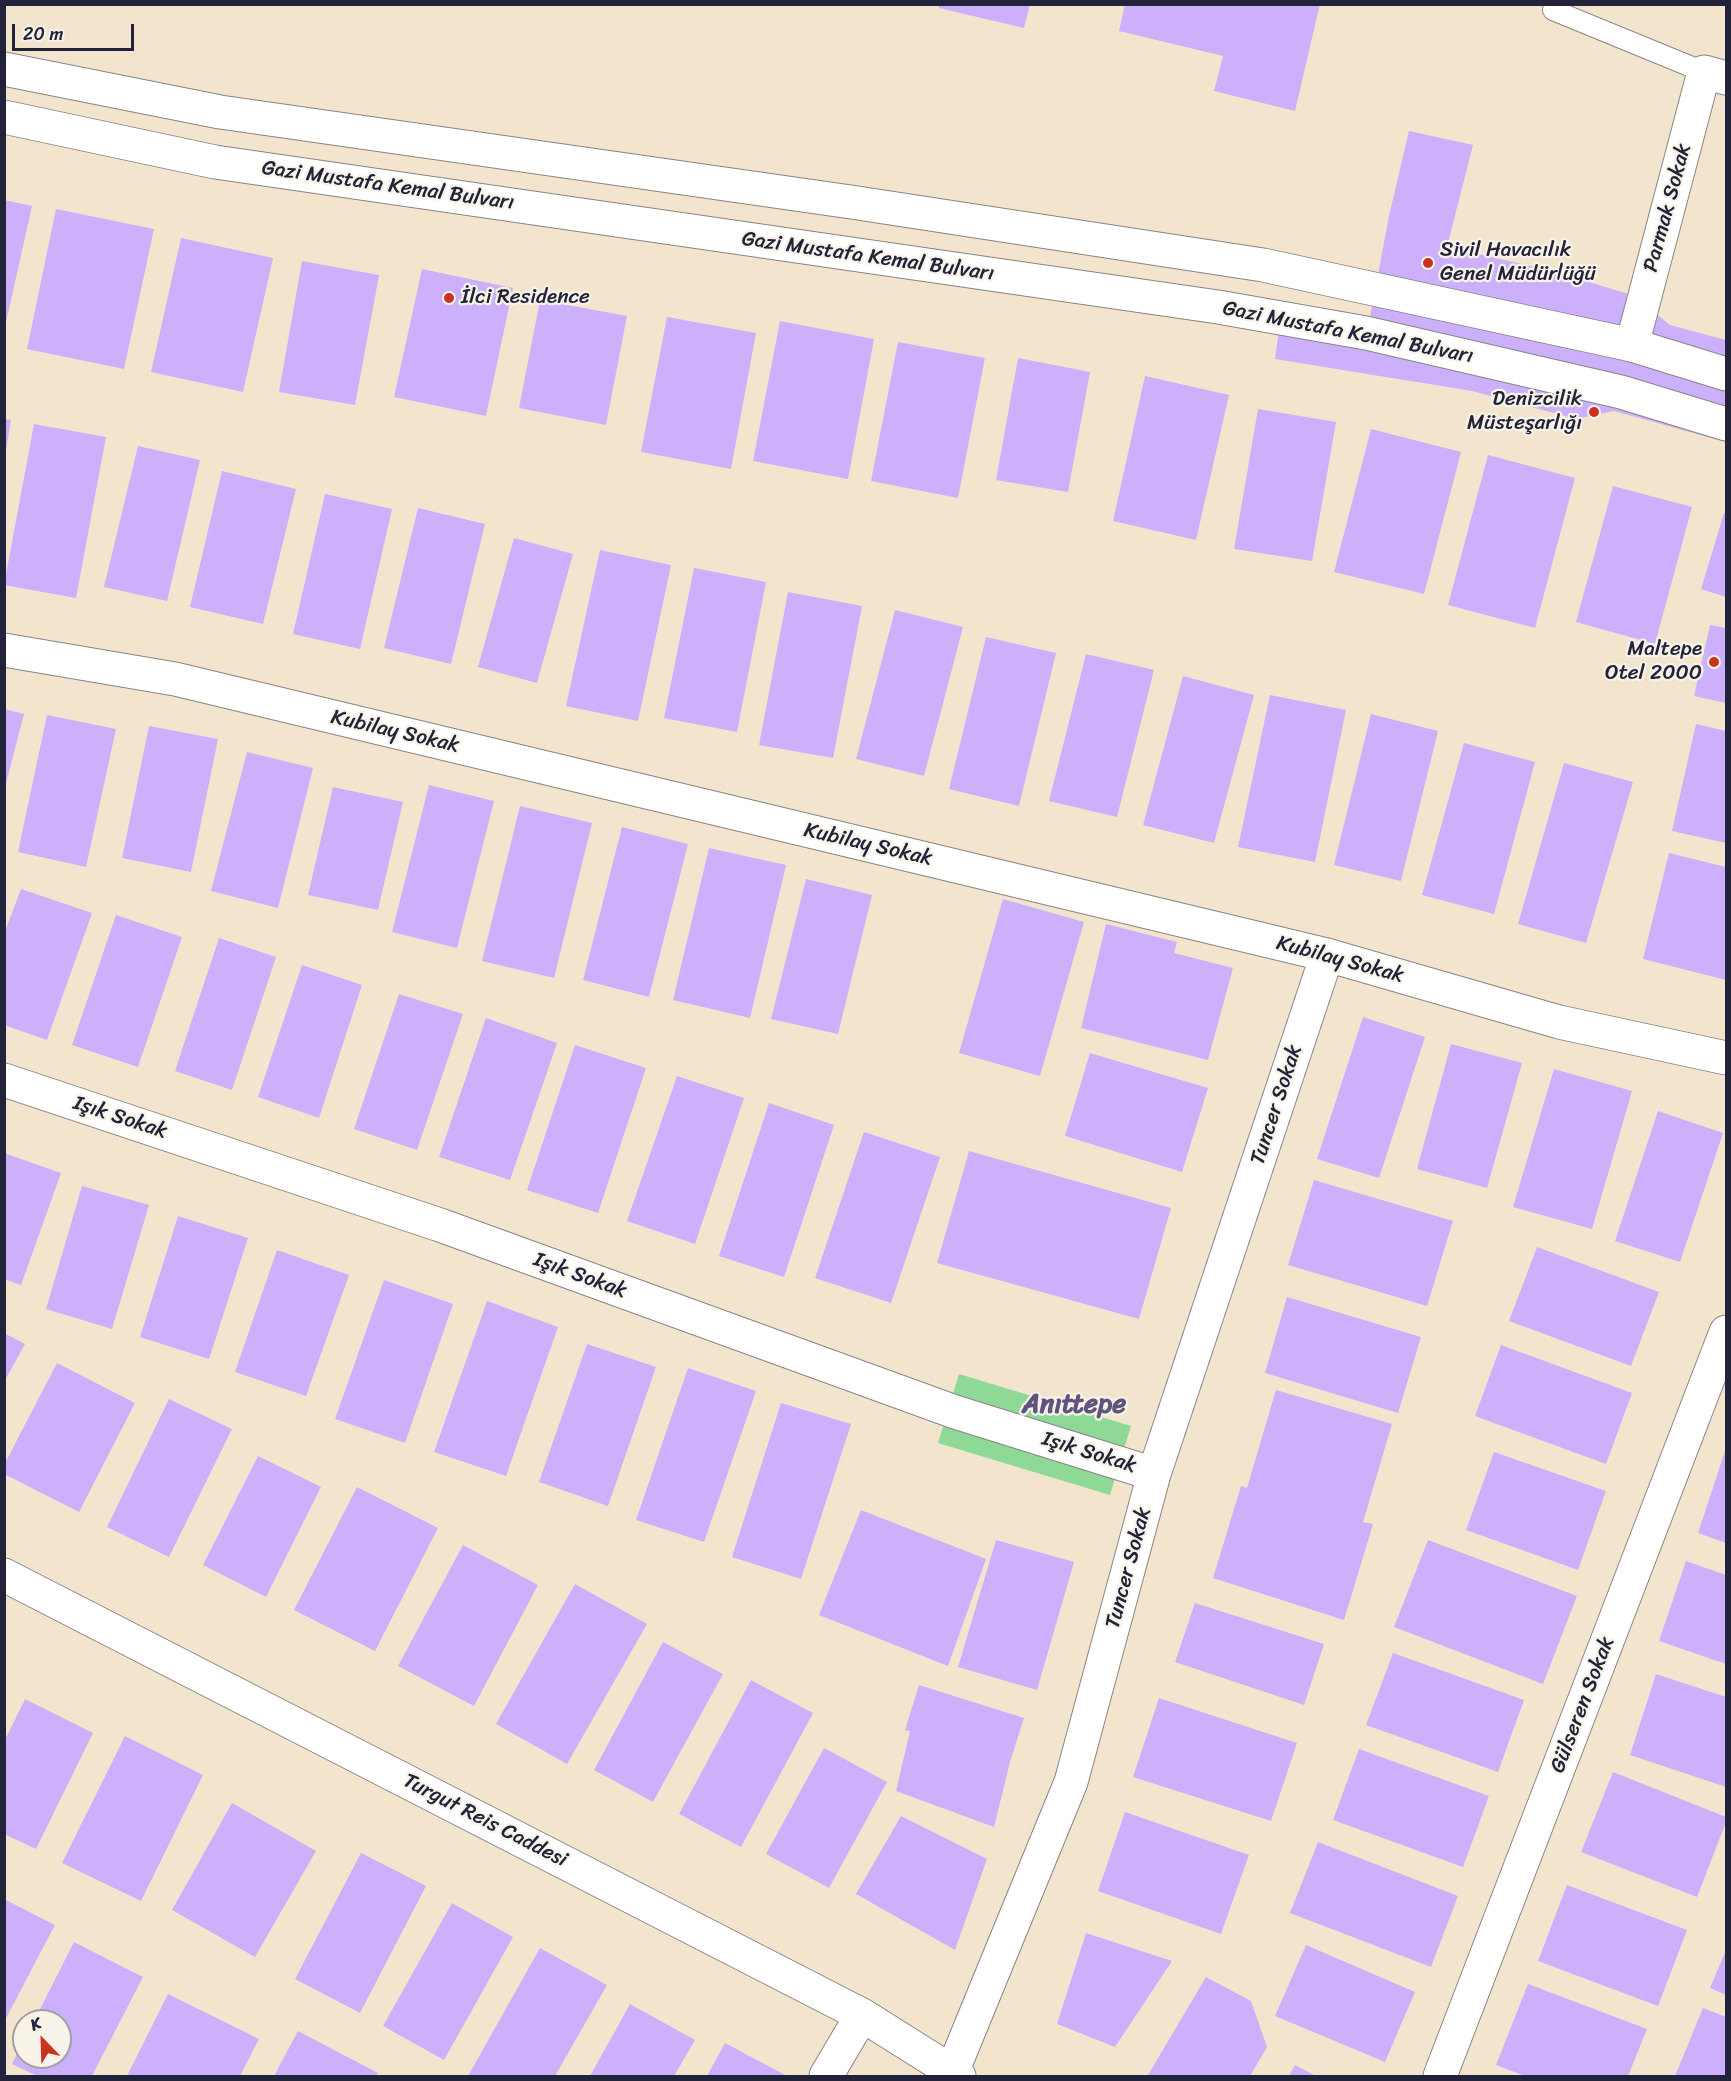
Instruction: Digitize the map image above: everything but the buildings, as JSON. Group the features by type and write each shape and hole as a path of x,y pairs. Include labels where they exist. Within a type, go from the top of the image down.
{"street":[{"path":"4,69 220,112 851,202 1263,265 1632,345 1726,374"},
{"name":"Parmak Sokak","path":"1632,345 1715,75"},
{"name":"Gazi Mustafa Kemal Bulvarı","path":"4,117 215,162 1206,305 1366,333 1622,392 1726,424"},
{"name":"Kubilay Sokak","path":"4,650 175,679 1327,955 1558,1022 1726,1058"},
{"name":"Tuncer Sokak","path":"956,2074 1071,1782 1154,1474 1327,955"},
{"name":"Işık Sokak","path":"4,1080 440,1225 955,1412 1154,1474"},
{"name":"Gülseren Sokak","path":"1440,2076 1726,1332"},
{"name":"Turgut Reis Caddesi","path":"4,1575 862,2015 956,2074"},
{"path":"826,2076 862,2015"}],"lane":[{"path":"1555,4 1553,10 1715,75"}],"green space":[{"path":"959,1374 1131,1426 1110,1495 938,1443"}],"place":[{"name":"Sivil Havacılık Genel Müdürlüğü","path":"1428,263"},
{"name":"İlci Residence","path":"449,298"},
{"name":"Denizcilik Müsteşarlığı","path":"1594,412"},
{"name":"Maltepe Otel 2000","path":"1714,662"}],"district":[{"name":"Anıttepe","path":"1074,1405"}]}
